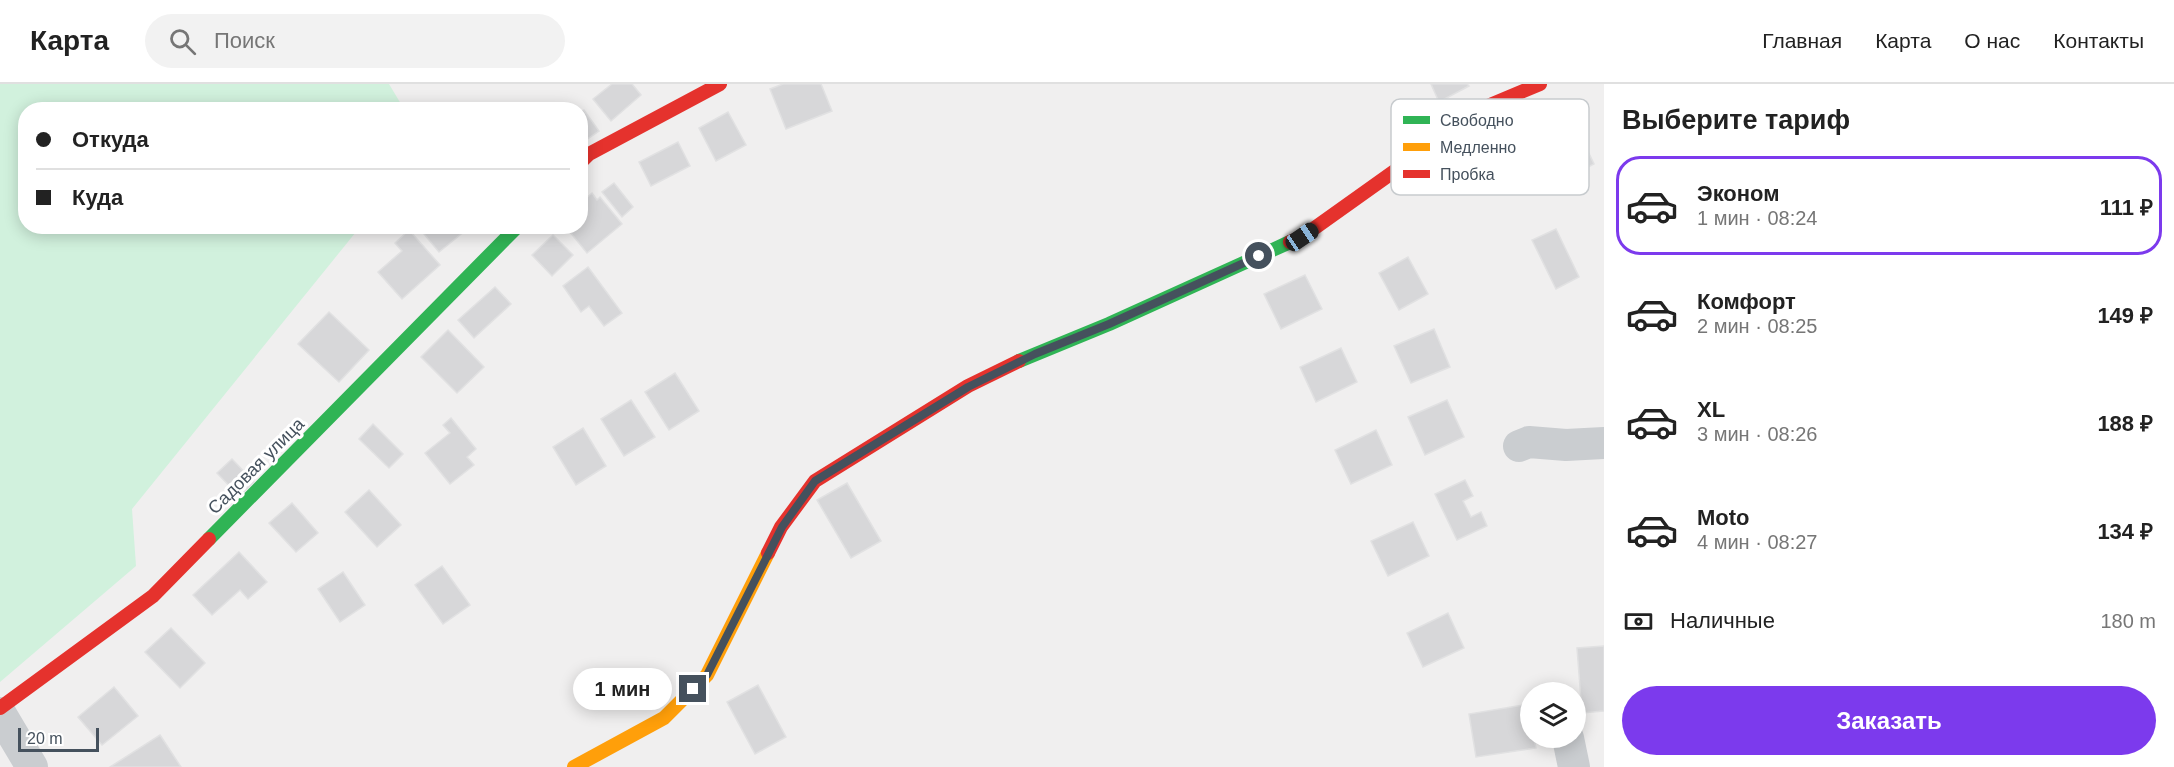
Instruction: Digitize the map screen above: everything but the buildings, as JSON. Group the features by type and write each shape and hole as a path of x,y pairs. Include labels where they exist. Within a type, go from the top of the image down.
{"street":[{"path":"588,155 720,84"},
{"path":"1504,99 1540,84"},
{"path":"574,767 664,718 707,675 782,527 815,481 968,387 1035,354 1109,324 1302,237 1391,174"},
{"name":"Садовая улица","path":"0,708 153,596 510,234"},
{"path":"1519,446 1529,442 1566,445 1604,443"},
{"path":"0,713 32,767"},
{"path":"1570,748 1574,767"}],"green space":[{"path":"0,84 389,84 400,102 18,102 18,234 354,234 132,509 136,566 0,682"}],"traffic: fast":[{"path":"209,539 510,234"},
{"path":"1019,361 1109,324 1290,242"}],"traffic: slow":[{"path":"574,767 664,718 707,675 768,553"}],"traffic: jam":[{"path":"588,155 720,84"},
{"path":"1504,99 1540,84"},
{"path":"1290,242 1302,237 1391,174"},
{"path":"768,553 781,527 815,481 968,386 1019,361"},
{"path":"0,708 153,596 209,539"}],"route":[{"path":"693,689 707,675 782,527 815,481 968,387 1035,354 1109,324 1259,256"}]}
